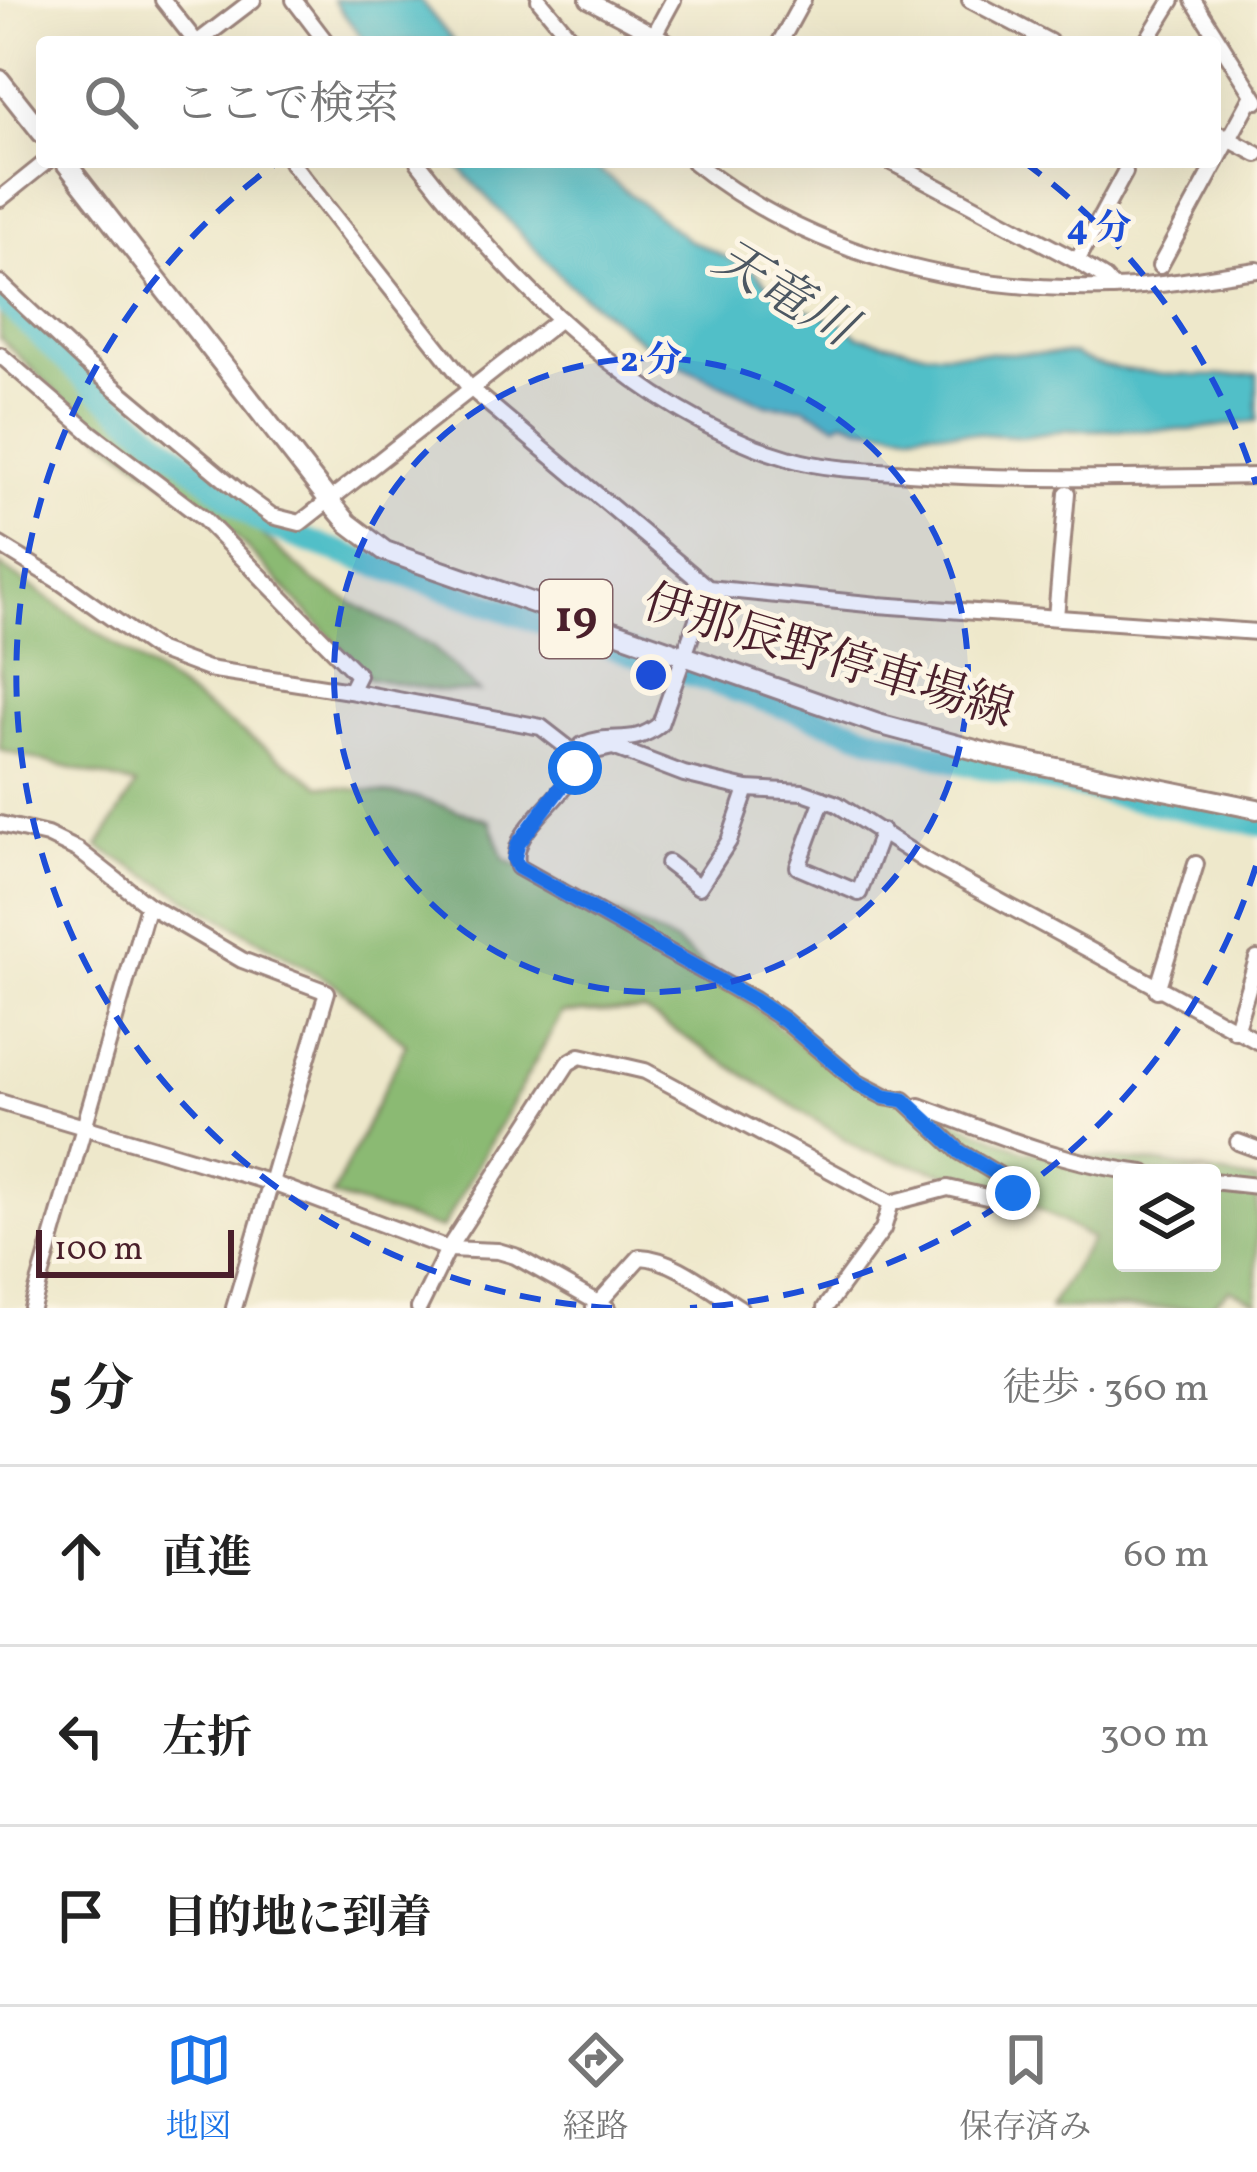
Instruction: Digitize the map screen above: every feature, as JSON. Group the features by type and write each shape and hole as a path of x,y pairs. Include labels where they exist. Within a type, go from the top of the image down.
{"main road":[{"path":"0,80 36,125"},
{"name":"伊那辰野停車場線","path":"69,168 328,499 348,523 385,551 930,739 1257,809"}],"street":[{"path":"164,0 192,36"},
{"path":"205,36 253,0"},
{"path":"294,0 321,36"},
{"path":"539,0 569,36"},
{"path":"588,0 657,36"},
{"path":"662,36 673,0"},
{"path":"783,36 803,0"},
{"path":"970,0 1039,36"},
{"path":"1150,36 1172,0"},
{"path":"1193,0 1216,36"},
{"path":"1221,44 1255,98 1222,135 1257,154"},
{"path":"0,199 39,168"},
{"path":"296,168 469,387 708,588 1257,632"},
{"path":"423,168 464,221 560,319 660,397 736,437 797,461 962,477 1257,476"},
{"path":"713,168 778,220 905,266 997,284 1112,288 1257,270"},
{"path":"902,168 1077,262 1112,288"},
{"path":"1160,266 1206,168"},
{"path":"1077,262 1125,172"},
{"path":"0,283 82,360 272,516 299,523 560,319"},
{"path":"0,355 92,434 204,519 358,675 350,691"},
{"path":"1056,617 1067,494"},
{"path":"0,545 157,650 208,669 541,728 577,755 613,747 684,774 747,789 803,792 823,799 924,860 1257,1042"},
{"path":"708,588 660,724 633,739 590,741 577,755 572,776 518,844 514,859 518,867 754,1000 858,1083 885,1097 1012,1141 1113,1169"},
{"path":"668,863 699,887 729,841 747,789"},
{"path":"823,799 798,867 859,893 882,831"},
{"path":"0,824 78,850 148,905 242,960 327,992 234,1308"},
{"path":"1157,990 1196,864"},
{"path":"32,1308 148,905"},
{"path":"1235,1030 1257,959"},
{"path":"419,1308 448,1249 568,1063 580,1056 645,1071 891,1203 948,1188 1004,1201 1013,1193 1009,1181 960,1152 904,1100"},
{"path":"0,1102 272,1184 448,1249 498,1250 600,1306 640,1257 652,1257 740,1308"},
{"path":"1238,1142 1257,1148"},
{"path":"1221,1182 1257,1186"},
{"path":"825,1308 884,1229 891,1203"}],"green space":[{"path":"0,306 89,392 195,474 316,583 433,647 479,692 440,691 369,678 223,523 103,437 0,338"},
{"path":"0,565 319,785 415,797 490,821 504,859 676,943 819,1060 1025,1151 1166,1164 1113,1164 1113,1272 1221,1272 1221,1174 1257,1181 1257,1302 1230,1289 1208,1308 1049,1308 1092,1239 1011,1192 864,1151 644,1011 562,1013 442,1229 332,1196 406,1044 336,985 98,847 136,785 0,750"}],"water":[{"path":"333,0 420,0 449,36 360,36"},
{"path":"460,168 597,168 687,239 752,269 785,301 841,323 858,336 926,352 1074,354 1135,371 1257,374 1257,421 1190,430 1066,430 1023,437 912,432 844,420 836,424 803,407 767,405 662,357 567,283"}],"waterway":[{"path":"0,297 97,390 256,519 674,669"},
{"path":"682,672 954,761 1257,824"}],"route":[{"path":"575,768 518,844 514,859 518,867 754,1000 858,1083 885,1097 904,1100 960,1152 1009,1181 1013,1193"}],"water label":[{"name":"天竜川","path":"783,295"}]}
